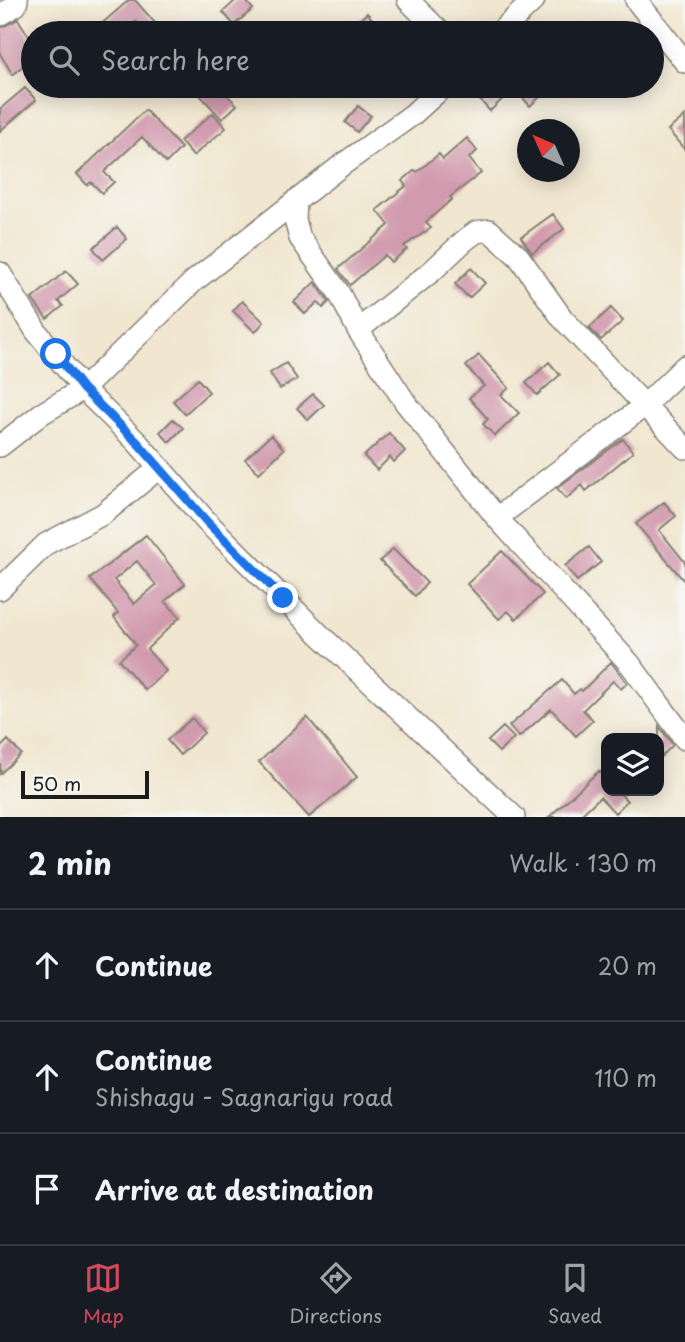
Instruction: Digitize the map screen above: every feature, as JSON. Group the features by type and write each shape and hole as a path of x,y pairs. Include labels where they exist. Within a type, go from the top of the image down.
{"street":[{"path":"0,15 16,5 17,0"},
{"path":"408,0 429,21"},
{"path":"512,21 534,0"},
{"path":"636,0 653,21"},
{"path":"664,35 685,62"},
{"path":"0,446 41,414 83,389 194,281 431,98"},
{"path":"296,200 295,220 300,238 339,293 358,330 405,402 497,518 630,664 685,738"},
{"path":"358,330 432,271 464,241 476,232 489,230 519,257 562,318 685,448"},
{"path":"0,273 36,331 83,389 207,522 320,635 514,817"},
{"path":"497,518 643,406 685,366"},
{"path":"0,589 46,544 103,514 159,468"}],"building":[{"path":"129,0 135,0 153,21 136,21 105,21"},
{"path":"236,0 245,0 253,9 239,21 231,21 223,12"},
{"path":"367,13 374,21 358,21"},
{"path":"18,19 21,24 21,67 13,75 0,54 0,28"},
{"path":"21,91 21,98 36,100 0,131 0,109"},
{"path":"203,98 230,98 237,105 222,119"},
{"path":"478,98 504,98 490,111"},
{"path":"523,98 539,98 530,106"},
{"path":"358,106 371,116 357,132 345,122"},
{"path":"145,110 181,148 166,163 142,137 104,172 114,182 102,193 91,182 87,185 77,174"},
{"path":"213,113 226,128 193,156 180,141"},
{"path":"685,116 685,150 668,130"},
{"path":"467,138 477,151 469,158 481,173 450,197 452,199 426,222 431,228 404,246 407,249 391,262 385,255 350,285 338,269 389,225 377,210 406,186 402,181 415,170 417,172 439,154 443,159"},
{"path":"553,214 564,229 532,253 521,237"},
{"path":"117,227 127,239 103,260 93,248"},
{"path":"471,268 485,283 469,298 455,284"},
{"path":"66,271 78,284 58,301 63,306 47,319 32,299"},
{"path":"315,282 329,302 323,308 318,302 305,314 294,302"},
{"path":"242,301 264,322 255,332 233,311"},
{"path":"611,308 623,321 601,340 589,328"},
{"path":"479,355 509,388 501,395 519,413 495,436 483,424 488,419 469,398 484,386 466,366"},
{"path":"549,362 560,375 537,395 526,383"},
{"path":"286,363 297,379 280,389 270,373"},
{"path":"198,379 209,392 185,414 173,401"},
{"path":"313,394 324,405 308,420 297,408"},
{"path":"173,419 183,428 169,442 160,432"},
{"path":"389,433 405,451 394,462 390,457 377,470 364,456"},
{"path":"271,435 284,449 259,473 245,459"},
{"path":"623,439 633,452 586,491 582,485 566,499 557,488"},
{"path":"664,502 676,516 659,530 685,562 685,582 636,524"},
{"path":"146,535 185,584 165,601 180,617 147,649 166,671 145,690 119,660 136,645 114,617 118,613 90,579","holes":["137,561 156,585 134,604 114,580"]},
{"path":"589,547 601,562 577,581 565,566"},
{"path":"393,549 427,583 415,596 380,561"},
{"path":"502,551 543,594 516,619 508,611 499,619 467,584"},
{"path":"611,662 627,683 621,689 613,681 583,710 593,720 576,736 551,709 519,737 509,726 562,680 574,694 580,689 582,691"},
{"path":"307,717 357,777 309,817 259,762"},
{"path":"192,718 204,733 180,755 167,740"},
{"path":"659,726 673,745 664,754 664,733 659,733"},
{"path":"503,727 514,738 499,752 488,741"},
{"path":"8,740 21,754 0,774 0,748"},
{"path":"599,771 601,796 622,796 627,801 615,813 600,797 579,817 549,817"}],"route":[{"path":"56,354 83,389 137,442 207,522 283,598"}]}
